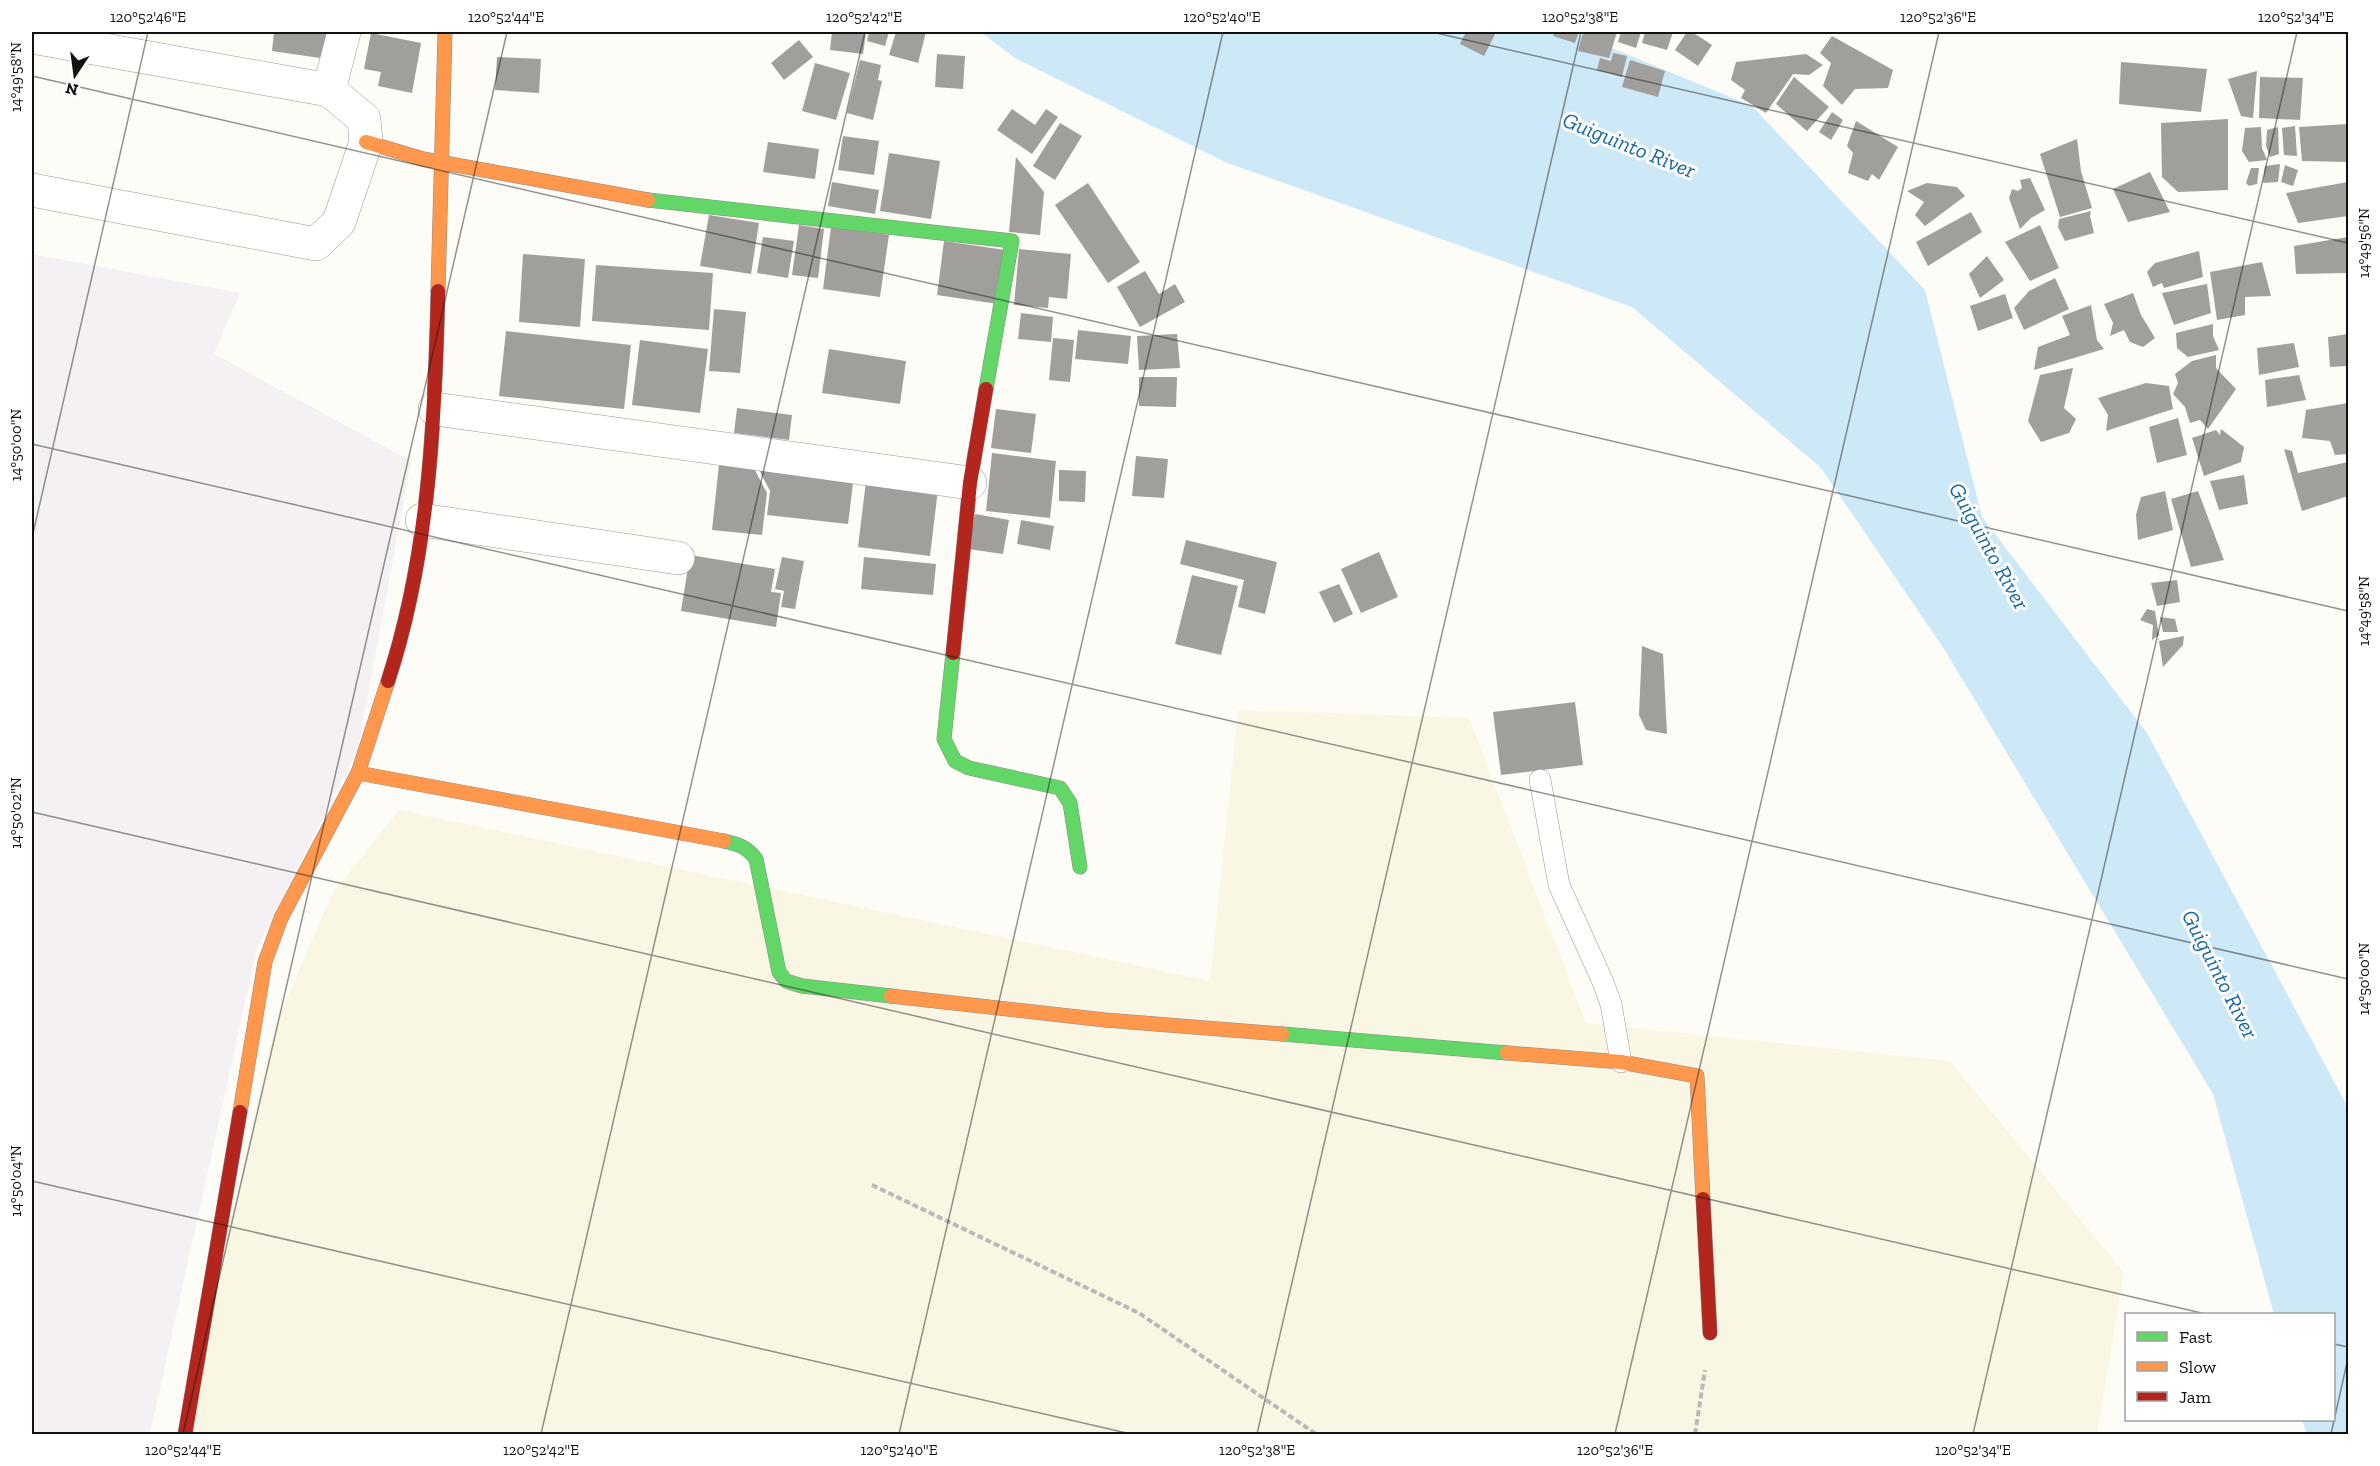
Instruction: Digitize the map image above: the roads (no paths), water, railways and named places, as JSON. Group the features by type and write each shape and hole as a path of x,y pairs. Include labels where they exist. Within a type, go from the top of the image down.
{"street":[{"path":"329,90 344,32"},
{"path":"185,1434 265,962 281,918 358,773 405,625 414,586 435,409 445,32"},
{"path":"32,190 316,244 339,222 366,142 364,119 329,90 36,36"},
{"path":"366,142 443,163 649,200 1012,241 970,483 944,739 955,761 969,768 1060,788 1070,803 1080,867"},
{"path":"435,409 970,483"},
{"path":"422,520 678,558"},
{"path":"358,773 738,844 749,850 756,859 779,972 786,981 802,986 1105,1020 1621,1062 1697,1076 1710,1333"}],"lane":[{"path":"1540,780 1559,885 1611,1004 1621,1062"}],"water":[{"name":"Guiguinto River","path":"981,32 1573,32 1752,106 1925,290 1982,517 2147,733 2345,1102 2348,1120 2348,1434 2307,1434 2302,1421 2335,1421 2335,1313 2274,1313 2213,1094 1944,649 1821,468 1632,307 1225,162 1015,58"}]}
